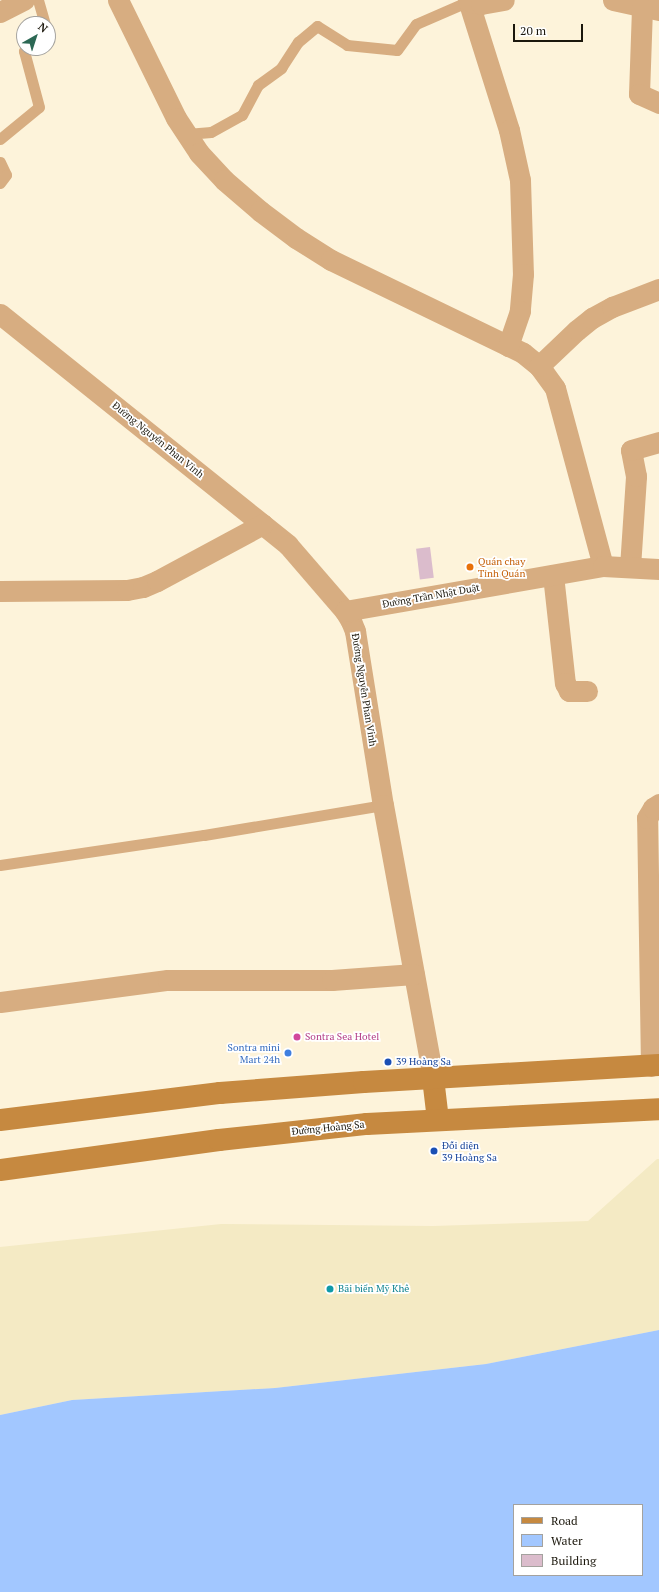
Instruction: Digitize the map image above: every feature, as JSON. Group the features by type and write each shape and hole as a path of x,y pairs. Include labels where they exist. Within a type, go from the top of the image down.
{"main road":[{"path":"0,1120 220,1092 433,1078 655,1066"},
{"path":"433,1078 438,1120"},
{"name":"Đường Hoàng Sa","path":"0,1170 219,1140 367,1124 659,1109"}],"street":[{"path":"0,12 24,0"},
{"path":"118,0 176,118 199,153 224,180 260,211 296,238 331,260 523,353 539,366 555,388 603,566"},
{"path":"468,0 509,130 520,180 523,274 520,311 508,346"},
{"path":"468,0 481,4 504,0"},
{"path":"633,4 639,94 659,103"},
{"path":"539,366 592,318 612,307 659,289"},
{"name":"Đường Nguyễn Phan Vinh","path":"0,314 288,545 345,610 355,631 383,805 433,1078"},
{"path":"630,568 636,476 631,450 659,442"},
{"path":"0,591 127,590 157,581 263,524"},
{"name":"Đường Trần Nhật Duật","path":"345,610 603,566 659,569"},
{"path":"553,575 565,683 569,691 587,690"},
{"path":"655,1066 647,818 653,808 659,804"},
{"path":"0,1002 168,980 324,980 414,974"}],"lane":[{"path":"38,0 43,16"},
{"path":"187,134 211,132 242,115 258,85 281,68 298,42 317,26 347,45 398,50 416,24 468,0"},
{"path":"0,139 39,107 25,56"},
{"path":"0,162 6,175 0,183"},
{"path":"0,865 204,835 383,805"}],"sand":[{"name":"Bãi biển Mỹ Khê","path":"657,1159 659,1159 659,1330 486,1364 275,1388 72,1400 0,1415 0,1247 221,1224 433,1226 588,1221"}],"water":[{"path":"659,1330 659,1592 0,1592 0,1415 72,1400 275,1388 486,1364"}],"building":[{"path":"430,547 434,578 420,579 416,549"}],"place":[{"name":"Quán chay Tỉnh Quán","path":"470,567"},
{"name":"Sontra Sea Hotel","path":"297,1037"},
{"name":"Sontra mini Mart 24h","path":"288,1053"},
{"name":"39 Hoàng Sa","path":"388,1062"},
{"name":"Đối diện 39 Hoàng Sa","path":"434,1151"},
{"name":"Bãi biển Mỹ Khê","path":"330,1289"}]}
